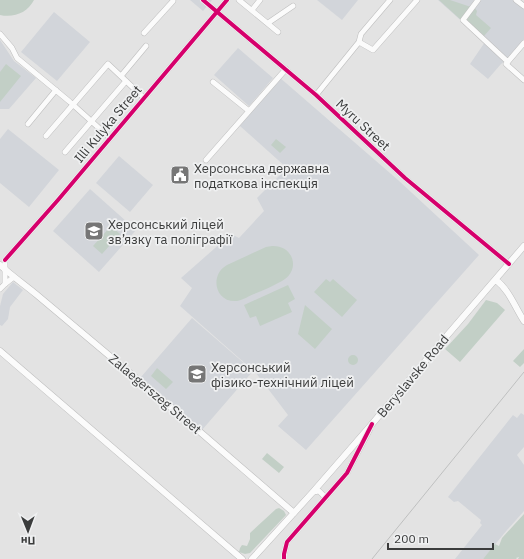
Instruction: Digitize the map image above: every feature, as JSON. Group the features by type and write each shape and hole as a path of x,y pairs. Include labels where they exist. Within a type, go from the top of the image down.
{"main road":[{"name":"Beryslavske Road","path":"252,559 372,424 524,246"},
{"name":"Zalaegerszeg Street","path":"2,271 19,280 192,425 294,513"},
{"path":"496,280 502,284 507,291 524,321"},
{"path":"0,351 242,559"}],"street":[{"name":"Myru Street","path":"203,0 316,95 405,178 509,264"},
{"name":"Illi Kulyka Street","path":"2,261 58,200 227,0"},
{"path":"239,0 278,32"},
{"path":"252,10 260,0"},
{"path":"316,95 359,42 361,34 390,0"},
{"path":"359,42 373,50 417,0"},
{"path":"478,0 463,20 524,80"},
{"path":"516,0 524,6"},
{"path":"144,32 173,1"},
{"path":"268,23 293,6"},
{"path":"0,34 12,48 17,58 74,104 110,138"},
{"path":"507,63 524,43"},
{"path":"121,76 146,46"},
{"path":"46,136 108,64 144,98"},
{"path":"206,160 286,69"},
{"path":"65,152 126,81"},
{"path":"213,82 249,111"},
{"path":"28,124 56,90"},
{"path":"2,261 2,271 5,284"},
{"path":"0,289 14,277"},
{"path":"284,559 287,542 348,473 372,424"},
{"path":"312,493 319,491 326,498"}],"shaded area":[{"path":"0,0 34,0 28,8 20,14 5,16 0,15"},
{"path":"190,0 212,0 203,11"},
{"path":"317,0 358,0 342,20"},
{"path":"438,0 520,0 524,3 524,39 488,79 470,64 485,42"},
{"path":"439,0 450,0 471,7 461,20"},
{"path":"474,7 477,11 476,15 491,28 484,36 465,19"},
{"path":"54,12 90,42 57,81 21,52"},
{"path":"0,40 14,61 36,78 9,109 0,109"},
{"path":"238,48 273,78 249,106 214,75"},
{"path":"6,64 21,76 0,102 0,72"},
{"path":"279,77 398,180 479,255 306,450 278,426 288,415 256,373 180,306 192,288 181,278 231,234 239,238 264,211 257,198 287,168 240,126"},
{"path":"8,129 59,170 29,207 0,183 0,139"},
{"path":"276,139 286,147 280,153 271,145"},
{"path":"119,156 153,185 130,212 96,183"},
{"name":"Херсонський ліцей зв’язку та поліграфії","path":"90,189 136,230 99,272 53,231"},
{"path":"111,226 120,234 102,254 93,246"},
{"path":"266,247 280,247 290,254 293,265 292,271 288,277 275,285 237,301 224,298 219,293 216,281 221,270 227,265"},
{"path":"326,279 330,282 333,279 357,300 342,317 314,292"},
{"path":"13,282 23,290 10,307 8,319 2,326 0,325 0,306 3,294"},
{"path":"288,285 295,299 288,303 292,312 260,326 256,316 250,318 244,305"},
{"path":"486,300 497,303 505,310 460,362 445,349 468,324"},
{"path":"305,305 332,329 315,349 298,334"},
{"name":"Херсонський фізико-технічний ліцей","path":"192,318 253,371 202,430 141,377"},
{"path":"524,349 524,363 520,367 513,361"},
{"path":"351,355 355,355 358,360 355,365 351,365 348,362 348,358"},
{"path":"157,368 173,382 166,389 151,376"},
{"path":"521,413 524,415 524,447 517,455 524,465 524,511 483,559 455,559 482,525 480,523 481,520 458,501 454,502 448,497 513,415 517,418"},
{"path":"267,453 284,467 279,473 262,459"},
{"path":"279,508 284,511 286,515 250,553 245,554 239,552 242,545 247,546 250,539 250,533 276,509"},
{"path":"524,514 524,559 518,559 519,557 516,558 517,559 483,559 495,544 499,546 502,538"}],"railway":[{"path":"372,559 524,372"}],"cycle path":[{"path":"203,0 316,95 405,178 509,264"},
{"path":"5,260 58,200 227,0"},
{"path":"284,559 287,542 347,473 372,424"}],"place":[{"name":"Херсонська державна податкова інспекція","path":"180,175"},
{"name":"Херсонський ліцей зв’язку та поліграфії","path":"94,231"},
{"name":"Херсонський фізико-технічний ліцей","path":"197,374"}]}
